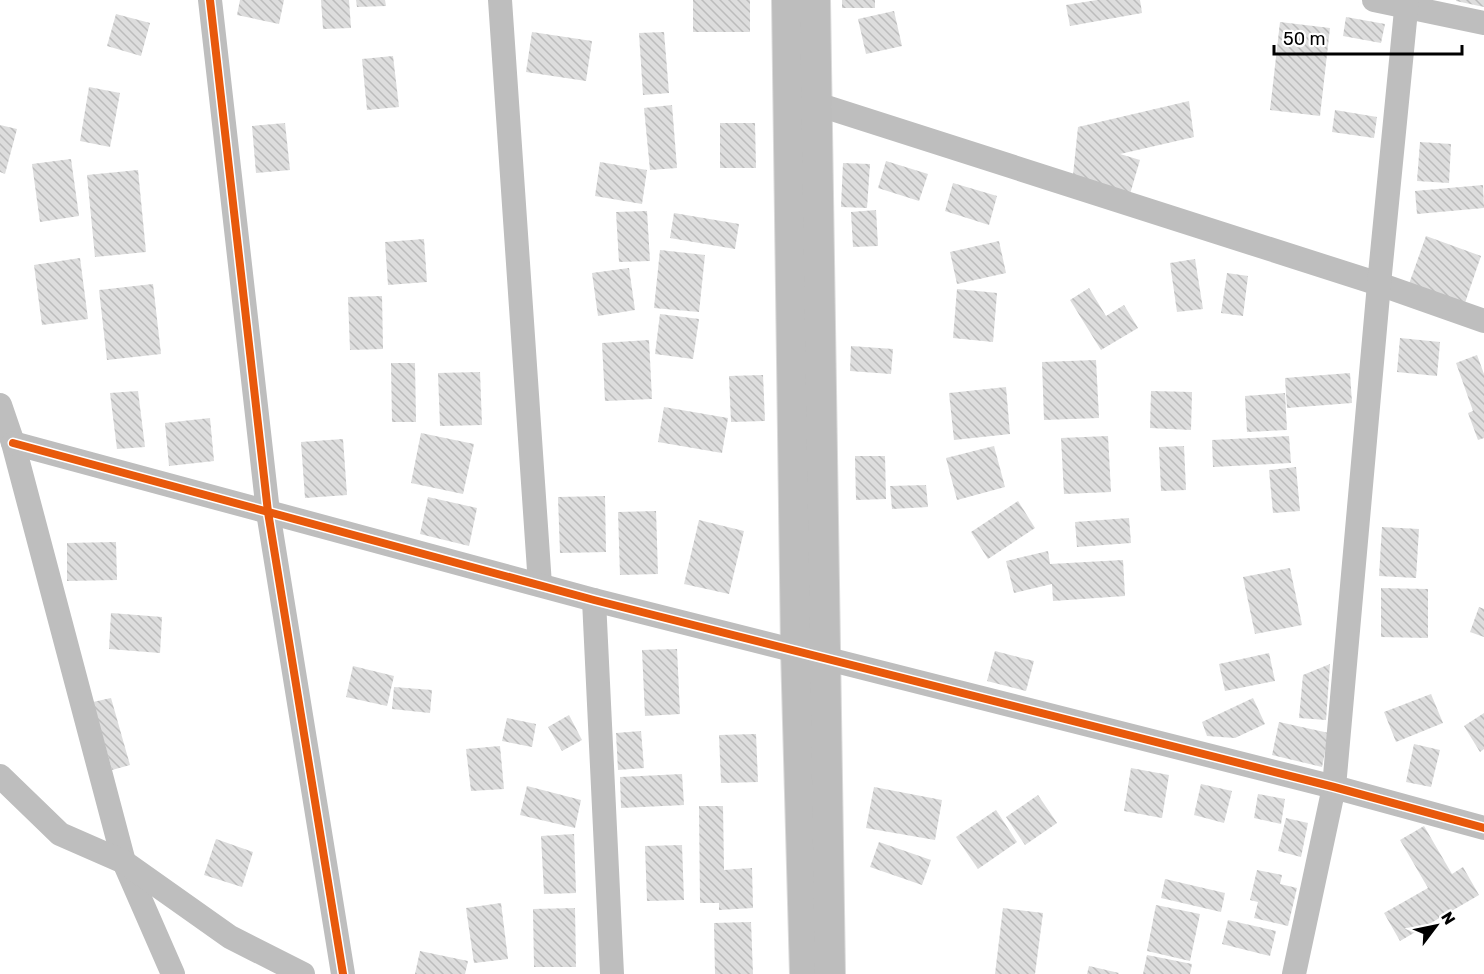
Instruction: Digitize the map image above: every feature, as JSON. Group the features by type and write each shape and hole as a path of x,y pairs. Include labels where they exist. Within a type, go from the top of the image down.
{"main road":[{"path":"787,0 804,100 826,657 830,974"},
{"path":"805,974 796,650 804,100 815,0"}],"street":[{"path":"210,0 268,512 343,974"},
{"path":"500,0 540,585"},
{"path":"1374,0 1407,3 1484,23"},
{"path":"1294,974 1334,787 1378,284 1407,3"},
{"path":"804,100 1378,284 1484,321"},
{"path":"0,405 14,444 124,862 173,974"},
{"path":"14,444 594,600 1334,787 1484,828"},
{"path":"594,600 612,974"},
{"path":"0,776 60,834 124,862 230,937 303,974"}],"building":[{"path":"240,0 284,0 279,24 237,15"},
{"path":"321,0 349,0 351,28 323,29"},
{"path":"356,0 385,0 386,6 357,7"},
{"path":"693,0 750,0 750,32 693,32"},
{"path":"842,0 875,0 875,8 842,8"},
{"path":"1097,0 1140,0 1142,13 1070,26 1066,5"},
{"path":"1484,0 1484,7 1456,1"},
{"path":"894,11 902,46 866,54 858,19"},
{"path":"116,14 150,23 141,56 107,46"},
{"path":"1346,17 1385,24 1381,43 1343,36"},
{"path":"1280,22 1330,28 1320,116 1270,110"},
{"path":"532,32 592,41 586,81 526,72"},
{"path":"664,32 669,93 643,95 639,33"},
{"path":"393,56 399,107 367,110 362,59"},
{"path":"89,87 120,93 110,147 80,141"},
{"path":"1189,101 1194,137 1120,154 1140,160 1130,194 1073,175 1078,127"},
{"path":"672,105 677,168 650,170 644,108"},
{"path":"1335,110 1377,117 1374,138 1332,132"},
{"path":"285,123 290,170 256,173 252,126"},
{"path":"720,123 755,123 756,168 720,168"},
{"path":"0,125 17,129 5,174 0,172"},
{"path":"1420,142 1451,144 1449,183 1417,181"},
{"path":"71,159 79,216 40,222 32,164"},
{"path":"886,161 928,174 919,201 878,188"},
{"path":"600,162 647,170 642,204 595,196"},
{"path":"843,163 870,164 867,208 841,207"},
{"path":"138,170 146,252 95,257 87,175"},
{"path":"953,183 997,196 989,225 945,211"},
{"path":"1483,185 1484,208 1417,214 1415,191"},
{"path":"876,210 878,246 853,247 851,212"},
{"path":"647,211 650,261 619,262 616,212"},
{"path":"674,213 739,224 735,249 670,238"},
{"path":"1426,236 1481,256 1465,303 1409,284"},
{"path":"424,239 427,282 388,285 385,242"},
{"path":"999,241 1006,273 957,284 950,252"},
{"path":"660,250 705,255 699,312 654,308"},
{"path":"80,258 88,319 42,325 34,265"},
{"path":"1195,259 1203,309 1177,312 1170,263"},
{"path":"629,268 635,310 598,316 592,273"},
{"path":"1227,273 1248,276 1243,316 1221,313"},
{"path":"153,284 161,354 107,360 99,290"},
{"path":"1089,288 1106,316 1124,305 1138,328 1101,350 1070,300"},
{"path":"957,289 997,293 993,342 953,338"},
{"path":"382,296 383,349 350,350 348,297"},
{"path":"660,314 699,319 693,359 655,354"},
{"path":"1400,338 1440,342 1437,376 1397,372"},
{"path":"649,340 652,399 605,401 602,343"},
{"path":"851,346 893,349 891,374 850,371"},
{"path":"1477,355 1484,374 1484,438 1478,440 1468,413 1473,411 1456,363"},
{"path":"1096,360 1099,418 1044,420 1042,362"},
{"path":"391,363 415,363 416,422 392,422"},
{"path":"480,372 482,425 440,426 438,373"},
{"path":"1350,373 1352,403 1287,408 1285,378"},
{"path":"763,375 765,421 731,422 729,376"},
{"path":"1006,387 1010,434 954,440 949,393"},
{"path":"138,391 145,447 117,449 110,393"},
{"path":"1151,391 1192,392 1191,430 1150,428"},
{"path":"1285,393 1287,430 1247,432 1245,396"},
{"path":"664,407 728,418 722,453 658,442"},
{"path":"210,418 214,461 169,466 165,423"},
{"path":"421,433 474,444 463,494 411,483"},
{"path":"1108,436 1111,492 1064,494 1061,438"},
{"path":"1289,436 1291,463 1213,467 1212,440"},
{"path":"343,439 347,495 305,498 301,442"},
{"path":"994,446 1005,487 957,500 946,458"},
{"path":"1184,446 1186,490 1161,491 1159,447"},
{"path":"855,456 885,456 886,499 856,500"},
{"path":"1296,467 1300,511 1273,513 1269,470"},
{"path":"926,485 928,507 892,509 890,486"},
{"path":"605,496 606,552 560,553 558,497"},
{"path":"428,497 477,508 469,546 420,534"},
{"path":"1018,501 1035,528 988,559 971,532"},
{"path":"656,511 658,574 620,575 618,512"},
{"path":"1129,518 1131,543 1077,547 1075,522"},
{"path":"699,520 744,531 729,594 684,584"},
{"path":"1382,527 1419,529 1416,578 1379,576"},
{"path":"116,542 117,580 67,581 67,543"},
{"path":"1048,551 1050,564 1123,560 1125,596 1053,601 1052,584 1014,593 1006,561"},
{"path":"1290,568 1302,625 1255,634 1243,577"},
{"path":"1381,588 1428,589 1428,638 1381,637"},
{"path":"1479,607 1484,609 1484,637 1470,632"},
{"path":"111,613 162,617 160,653 109,649"},
{"path":"677,649 680,714 645,716 642,650"},
{"path":"995,651 1034,661 1026,691 987,681"},
{"path":"1269,653 1275,681 1225,691 1219,664"},
{"path":"1330,664 1326,720 1299,718 1303,675"},
{"path":"353,666 394,676 387,706 346,697"},
{"path":"394,687 432,690 430,713 392,709"},
{"path":"1431,694 1443,723 1396,742 1384,712"},
{"path":"111,698 130,765 112,770 93,702"},
{"path":"1253,698 1265,724 1235,738 1207,736 1202,722"},
{"path":"1484,713 1484,749 1480,752 1464,726"},
{"path":"569,715 582,740 562,751 548,727"},
{"path":"507,718 536,724 532,747 502,741"},
{"path":"1279,722 1329,733 1322,767 1272,755"},
{"path":"641,731 644,768 618,770 616,733"},
{"path":"756,734 758,782 721,783 719,735"},
{"path":"1414,744 1440,750 1431,787 1406,782"},
{"path":"500,746 504,789 471,791 466,749"},
{"path":"1131,768 1169,775 1162,818 1124,811"},
{"path":"682,774 684,805 621,808 620,777"},
{"path":"1201,784 1232,791 1224,823 1194,815"},
{"path":"527,786 581,800 575,828 520,815"},
{"path":"874,787 942,800 935,840 866,828"},
{"path":"1258,794 1285,799 1281,824 1254,818"},
{"path":"1038,795 1057,823 1025,845 1006,817"},
{"path":"699,806 723,806 724,870 752,868 753,908 719,910 719,903 700,903"},
{"path":"996,810 1017,842 978,869 956,837"},
{"path":"1286,818 1308,823 1301,857 1278,851"},
{"path":"1424,826 1452,874 1463,867 1479,895 1400,941 1384,913 1428,888 1400,840"},
{"path":"574,834 576,893 544,894 541,836"},
{"path":"216,839 253,852 242,887 204,875"},
{"path":"879,842 931,860 922,885 870,867"},
{"path":"682,845 684,900 647,901 645,846"},
{"path":"1257,870 1282,875 1280,884 1297,888 1288,926 1254,918 1258,902 1250,900"},
{"path":"1165,879 1225,893 1221,912 1161,898"},
{"path":"501,903 508,959 474,963 466,908"},
{"path":"1156,905 1200,914 1190,961 1147,951"},
{"path":"575,908 576,967 534,967 533,909"},
{"path":"1003,908 1043,913 1035,974 995,974"},
{"path":"1228,920 1276,931 1270,956 1222,944"},
{"path":"751,922 753,974 715,974 714,923"},
{"path":"420,951 468,961 465,974 415,974"},
{"path":"1147,955 1192,964 1190,974 1143,974"},
{"path":"1089,966 1119,973 1087,974"}],"cycle path":[{"path":"210,0 268,512 343,974"},
{"path":"13,443 594,600 1334,787 1484,828"}]}
